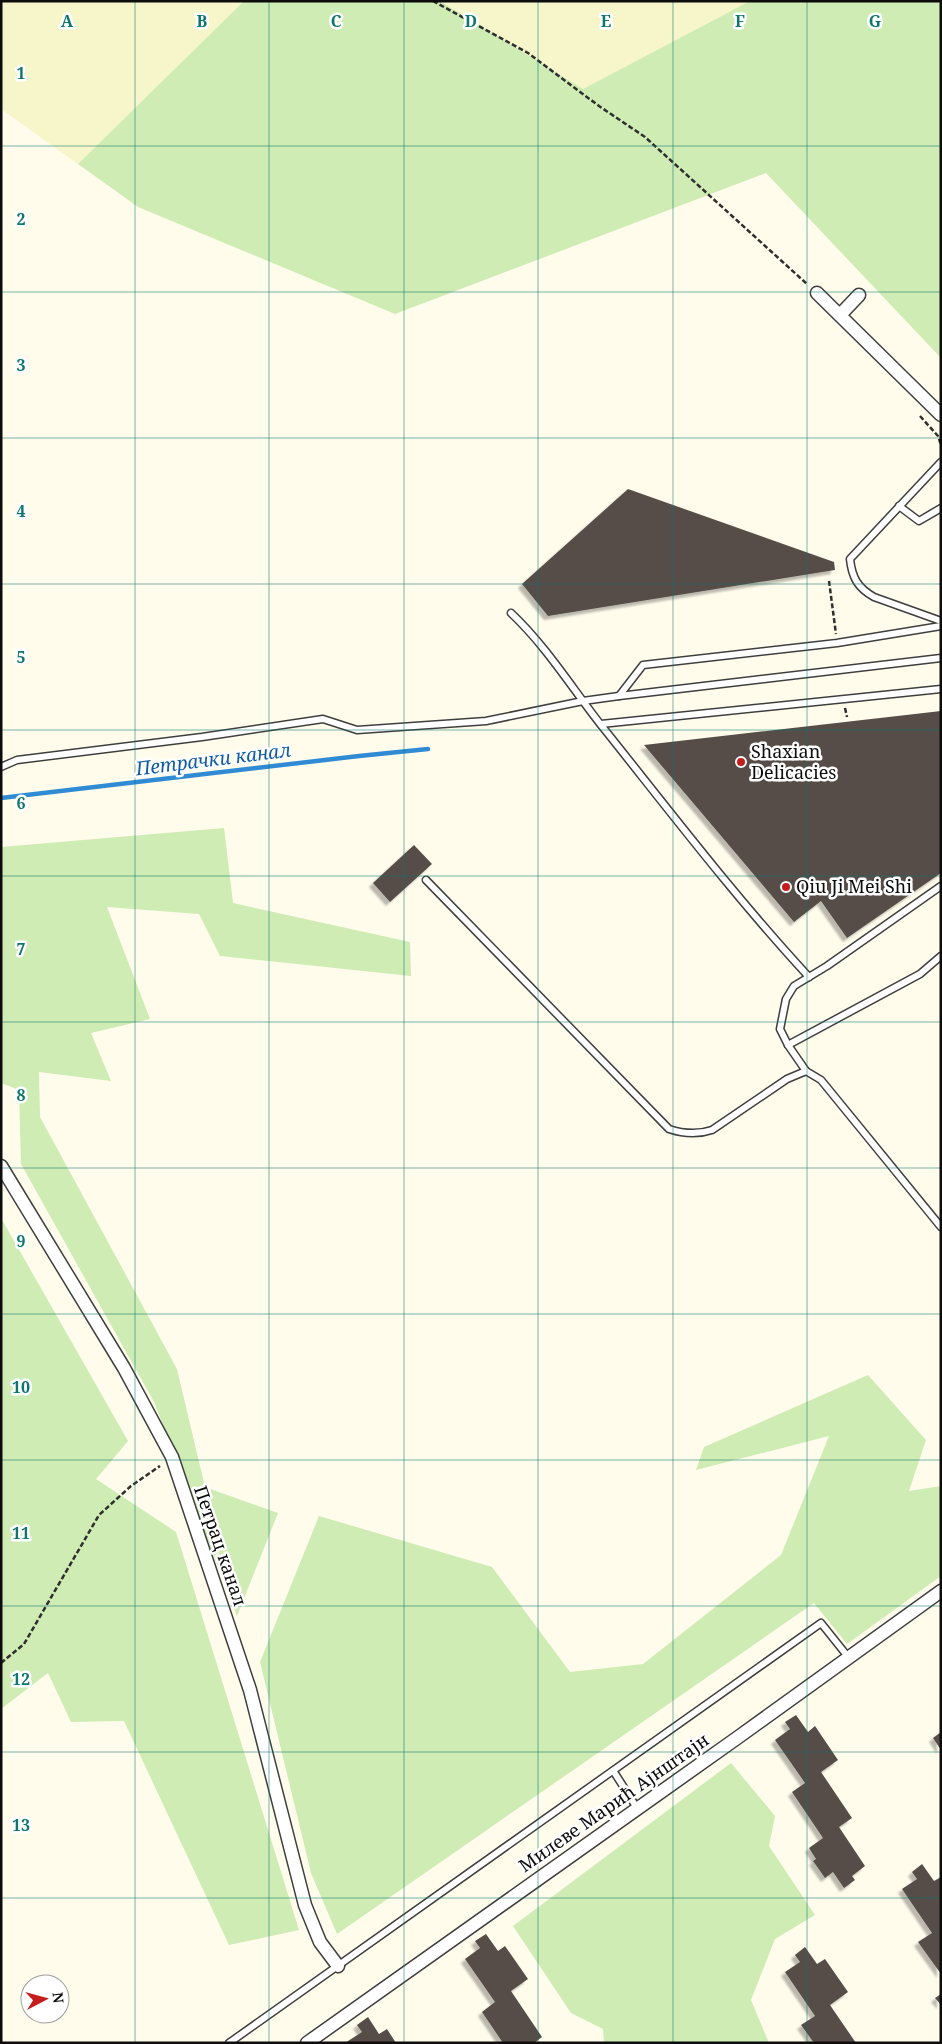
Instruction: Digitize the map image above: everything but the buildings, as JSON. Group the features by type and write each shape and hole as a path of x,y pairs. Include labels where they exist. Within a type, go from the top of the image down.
{"street":[{"path":"817,293 941,415"},
{"path":"840,315 859,295"},
{"name":"Петрац канал","path":"1,1166 124,1368 172,1458 250,1690 305,1905 320,1942 338,1966"},
{"name":"Милеве Марић Ајнштајн","path":"307,2043 941,1591"}],"lane":[{"path":"941,462 850,559 852,574 858,585 874,597 941,621"},
{"path":"899,506 919,521 941,508"},
{"path":"511,613 531,632 582,701 774,939 809,977"},
{"path":"619,696 643,665 837,643 941,626"},
{"path":"1,767 17,760 202,737 301,721 323,719 357,730 486,721 582,701 941,658"},
{"path":"601,724 941,689"},
{"path":"426,880 669,1130 701,1134 712,1130 786,1079 806,1071"},
{"path":"941,886 794,986 786,999 780,1029 788,1045 806,1071 821,1080 941,1227"},
{"path":"788,1045 920,974 941,956"},
{"path":"229,2043 614,1772 821,1623 849,1658"},
{"path":"614,1772 637,1808"}],"path":[{"path":"433,1 528,53 599,106 645,137 817,293"},
{"path":"920,416 938,436 941,445"},
{"path":"1,1663 24,1644 99,1515 131,1486 172,1458"}],"shaded area":[{"path":"1,1 244,1 78,164 1,109"},
{"path":"440,1 750,1 583,89"}],"green space":[{"path":"244,1 440,1 583,89 750,1 941,1 941,358 766,173 395,314 138,207 78,164"},
{"path":"224,828 233,903 410,942 411,976 220,956 199,914 107,907 150,1019 91,1033 111,1081 39,1072 40,1117 177,1369 205,1487 278,1513 237,1616 154,1402 21,1164 19,1090 1,1083 1,847"},
{"path":"1,1218 128,1441 96,1479 176,1532 299,1930 229,1945 124,1721 71,1722 48,1673 1,1709"},
{"path":"868,1375 926,1440 909,1491 941,1486 941,1576 847,1644 814,1603 337,1934 311,1873 260,1662 319,1516 492,1567 570,1672 643,1664 781,1555 829,1436 696,1470 704,1447"},
{"path":"731,1763 775,1816 769,1846 815,1915 775,1939 751,2000 769,2043 604,2043 603,2029 571,2013 513,1926"}],"waterway":[{"name":"Петрачки канал","path":"1,798 428,749"}],"place":[{"name":"Shaxian Delicacies","path":"741,762"},
{"name":"Qiu Ji Mei Shi","path":"786,887"}]}
